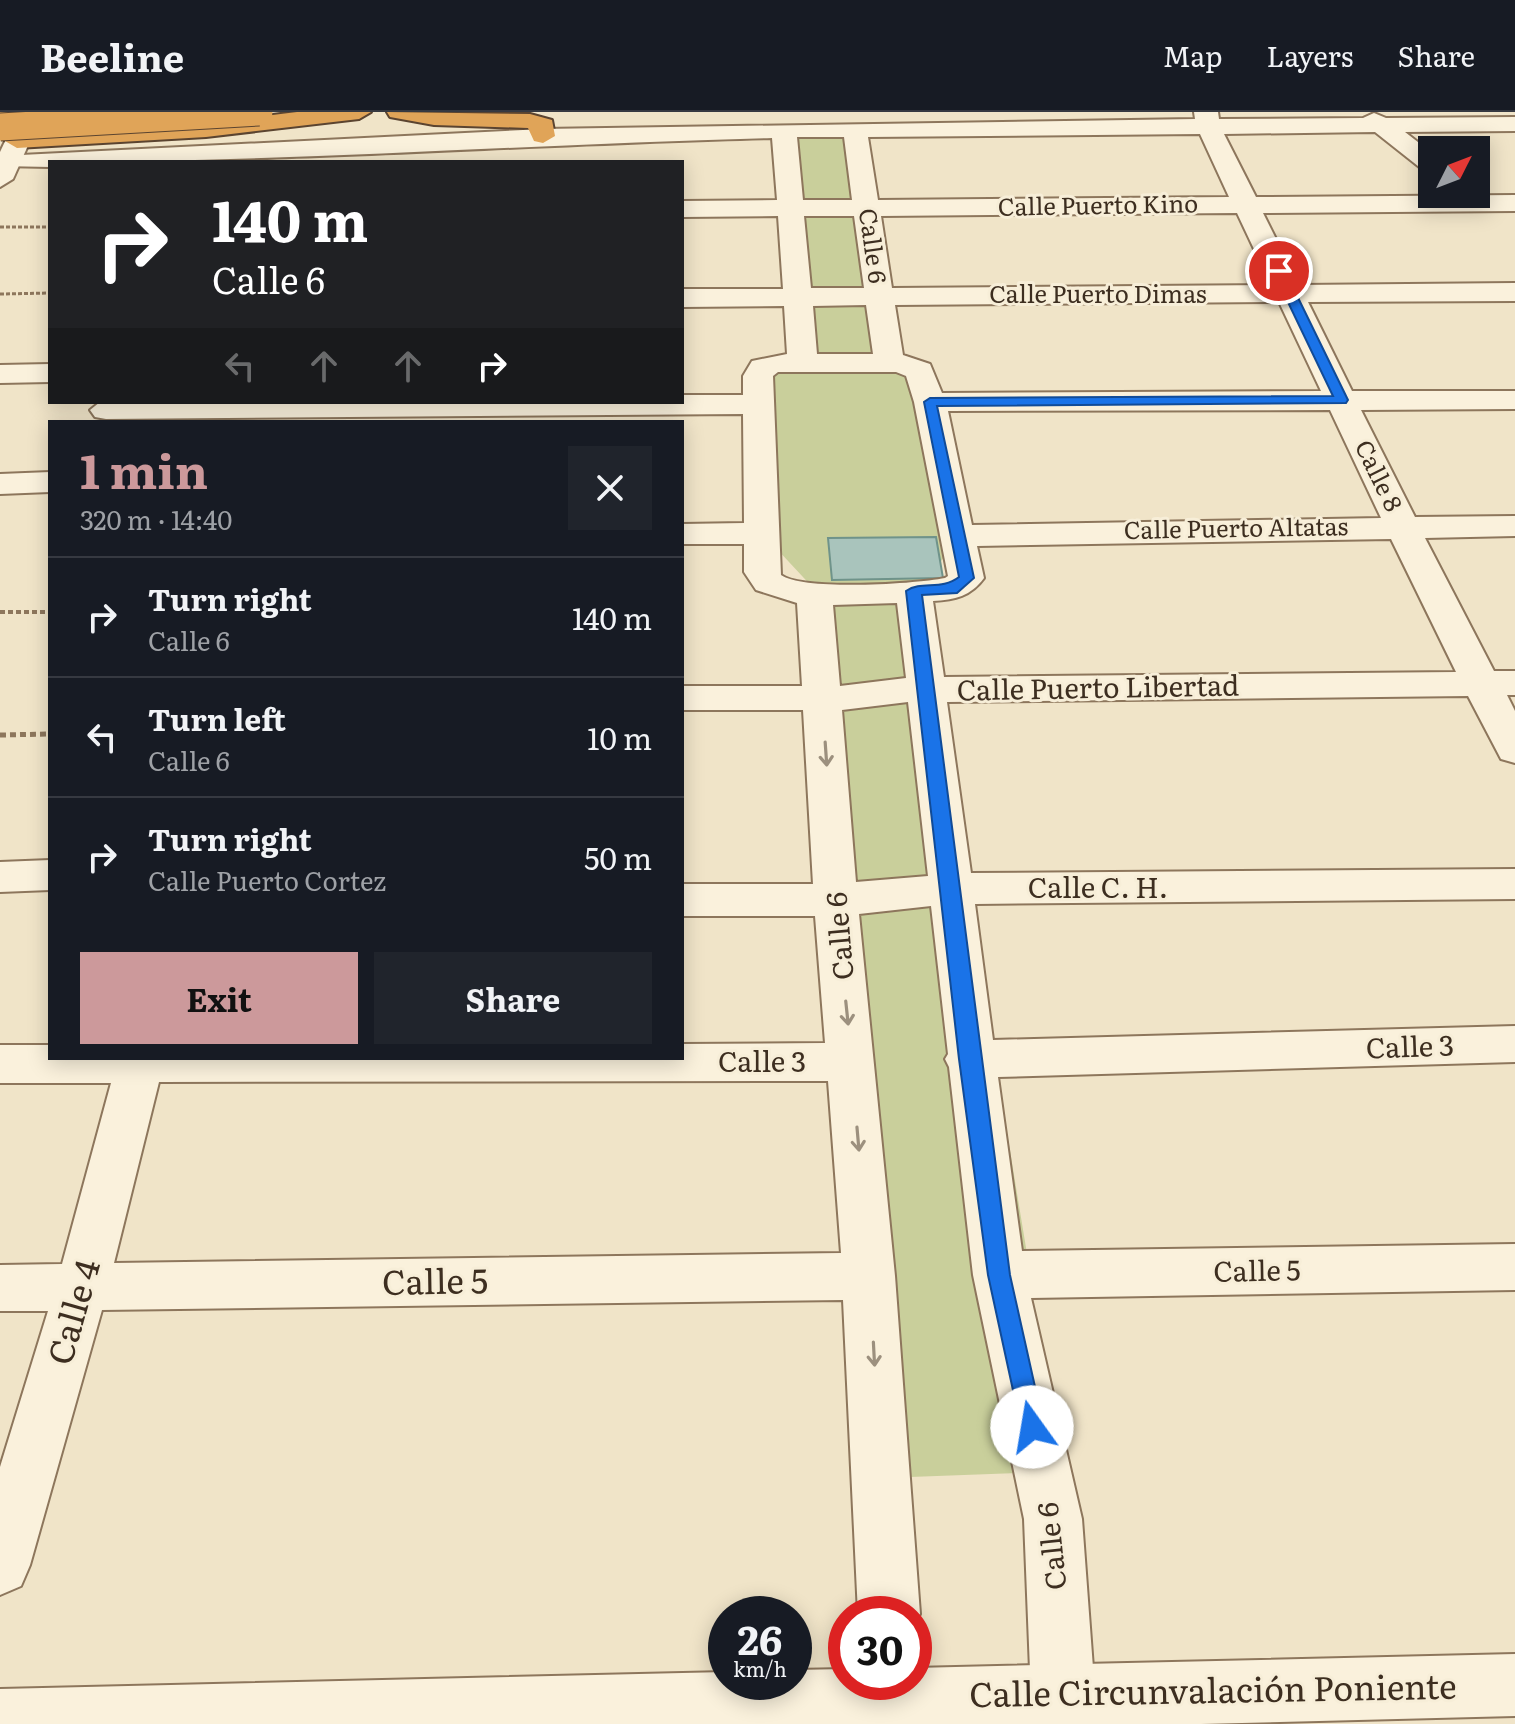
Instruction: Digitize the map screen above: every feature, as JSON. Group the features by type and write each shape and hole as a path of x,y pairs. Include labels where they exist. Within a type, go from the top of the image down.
{"highway":[{"path":"0,113 16,112"},
{"path":"7,152 259,112"},
{"path":"7,152 359,112"},
{"path":"399,112 419,116 520,114 539,121 543,125 543,136"}],"street":[{"path":"31,112 7,152 121,160 409,153 543,136 1208,120 1373,119 1515,124"},
{"path":"1373,119 1418,154"},
{"name":"Calle 8","path":"1208,120 1402,526 1498,683 1515,750"},
{"path":"784,130 803,363 901,364"},
{"name":"Calle 6","path":"803,363 763,367 758,376 765,580 781,590 814,593 952,589 963,583 966,578 930,402 922,375 901,364 879,296 855,130"},
{"name":"Calle Puerto Kino","path":"684,209 867,210 1418,200"},
{"name":"Calle Puerto Kino","path":"1490,200 1515,203"},
{"path":"1488,208 1515,229"},
{"name":"Calle Puerto Dimas","path":"684,298 1515,292"},
{"path":"0,374 48,373"},
{"path":"930,402 1515,400"},
{"path":"106,411 335,411 759,404"},
{"path":"0,484 48,482"},
{"name":"Calle Puerto Altatas","path":"958,536 1515,526"},
{"path":"684,534 761,533"},
{"name":"Calle 6","path":"914,591 969,1059 999,1275 1053,1519 1063,1695"},
{"name":"Calle 6","path":"814,593 836,900 869,1276 887,1596"},
{"name":"Calle Puerto Libertad","path":"684,698 822,698 925,691 1498,683"},
{"path":"0,877 48,875"},
{"name":"Calle C. H.","path":"684,900 836,900 951,889 1515,884"},
{"name":"Calle 3","path":"969,1059 1515,1044"},
{"name":"Calle 3","path":"0,1064 77,1061 851,1062"},
{"name":"Calle 4","path":"0,1565 82,1287 140,1061"},
{"name":"Calle 5","path":"999,1275 1515,1267"},
{"name":"Calle 5","path":"0,1288 869,1276"},
{"name":"Calle Circunvalación Poniente","path":"932,1691 1063,1695 1515,1685"},
{"name":"Calle Circunvalación Poniente","path":"0,1721 828,1692"}],"path":[{"path":"0,227 48,227"},
{"path":"0,294 48,293"},
{"path":"0,612 48,612"},
{"path":"0,735 48,734"}],"green space":[{"path":"854,132 888,363 917,363 956,539 921,591 976,907 995,1060 1030,1272 1045,1472 883,1478 816,591 762,533 754,360 802,361 787,133"}],"water":[{"path":"936,537 943,578 832,580 828,538"}],"route":[{"path":"1032,1427 999,1275 969,1059 914,591 952,589 966,578 930,402 1342,400 1279,271"}]}
